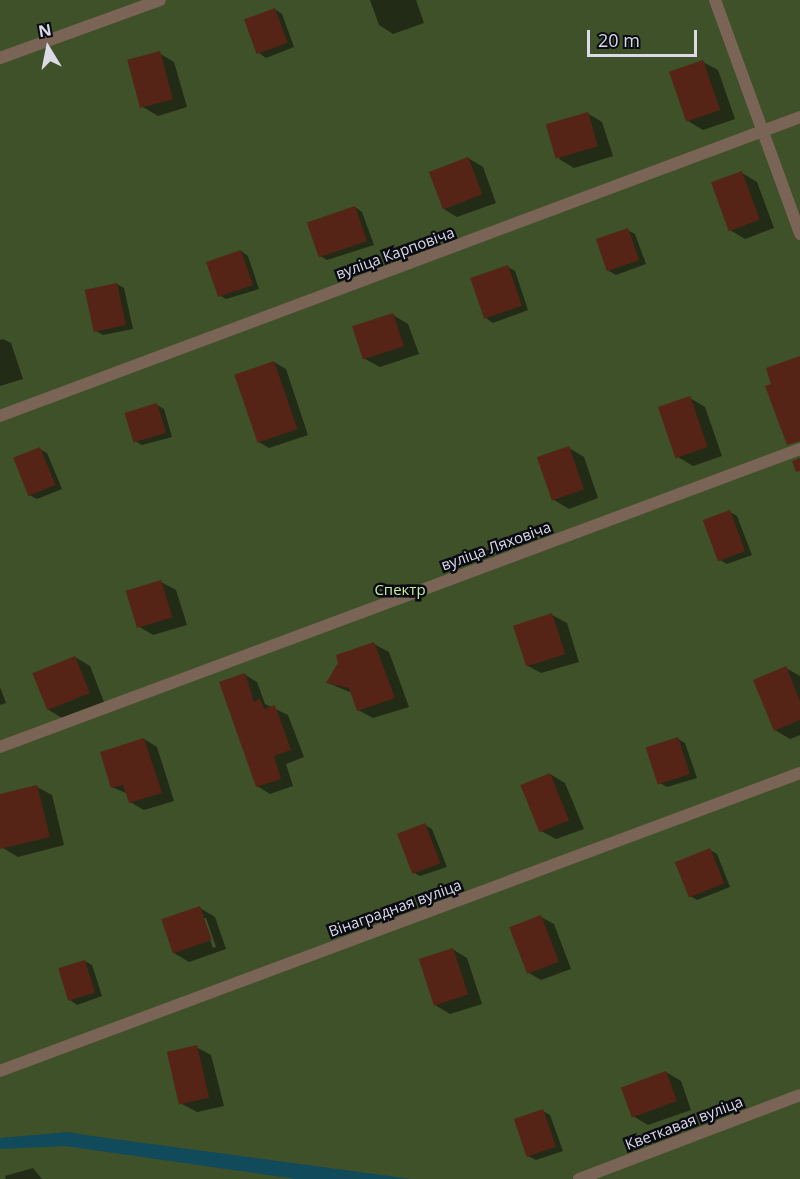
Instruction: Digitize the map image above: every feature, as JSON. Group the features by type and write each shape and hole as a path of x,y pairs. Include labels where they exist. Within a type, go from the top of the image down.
{"street":[{"path":"0,58 160,0"},
{"path":"714,0 800,234"},
{"name":"вуліца Карповіча","path":"0,416 800,117"},
{"name":"вуліца Ляховіча","path":"0,747 800,449"},
{"name":"Вінаградная вуліца","path":"0,1071 800,773"},
{"name":"Кветкавая вуліца","path":"579,1179 800,1095"}],"green space":[{"name":"Спектр","path":"0,0 800,0 800,1179 0,1179"}],"water":[{"path":"68,1132 411,1179 296,1179 65,1146 0,1149 0,1138"}],"building":[{"path":"275,8 288,43 257,54 244,19"},
{"path":"160,51 173,99 140,108 127,60"},
{"path":"703,60 720,110 686,122 669,72"},
{"path":"588,112 598,147 556,159 546,124"},
{"path":"468,157 482,194 443,209 429,172"},
{"path":"742,171 760,220 729,231 711,182"},
{"path":"355,206 367,241 319,258 307,223"},
{"path":"628,228 639,260 607,271 596,239"},
{"path":"241,250 253,285 218,297 206,262"},
{"path":"508,265 522,306 484,319 470,278"},
{"path":"117,283 126,325 94,332 85,290"},
{"path":"393,313 404,346 363,360 352,326"},
{"path":"800,356 800,441 787,445 765,386 771,384 766,368"},
{"path":"274,361 297,429 258,443 234,375"},
{"path":"690,396 708,447 675,458 658,407"},
{"path":"157,403 166,433 134,443 124,413"},
{"path":"569,446 584,489 552,501 537,457"},
{"path":"40,447 55,485 28,496 13,458"},
{"path":"800,458 800,471 796,472 792,461"},
{"path":"730,510 745,551 718,561 703,520"},
{"path":"161,580 172,617 137,628 126,591"},
{"path":"552,613 565,654 526,667 513,626"},
{"path":"374,642 395,698 357,711 349,688 326,683 338,663 336,655"},
{"path":"75,656 90,693 47,710 32,673"},
{"path":"786,666 800,701 800,720 774,731 753,680"},
{"path":"245,673 254,702 260,699 264,709 275,705 291,750 274,756 281,779 256,787 219,682"},
{"path":"678,737 690,774 658,785 646,748"},
{"path":"144,738 162,793 129,803 123,785 111,788 100,752"},
{"path":"550,773 569,820 539,832 520,785"},
{"path":"37,785 50,837 0,849 0,794"},
{"path":"425,823 440,863 412,874 397,834"},
{"path":"710,848 724,883 689,897 675,862"},
{"path":"200,906 212,940 173,953 161,919"},
{"path":"541,915 559,962 527,974 509,927"},
{"path":"453,948 468,995 434,1006 419,959"},
{"path":"85,960 95,993 68,1001 58,968"},
{"path":"197,1045 209,1098 179,1105 167,1052"},
{"path":"666,1071 677,1101 632,1117 621,1087"},
{"path":"543,1109 556,1147 527,1157 514,1119"}]}
